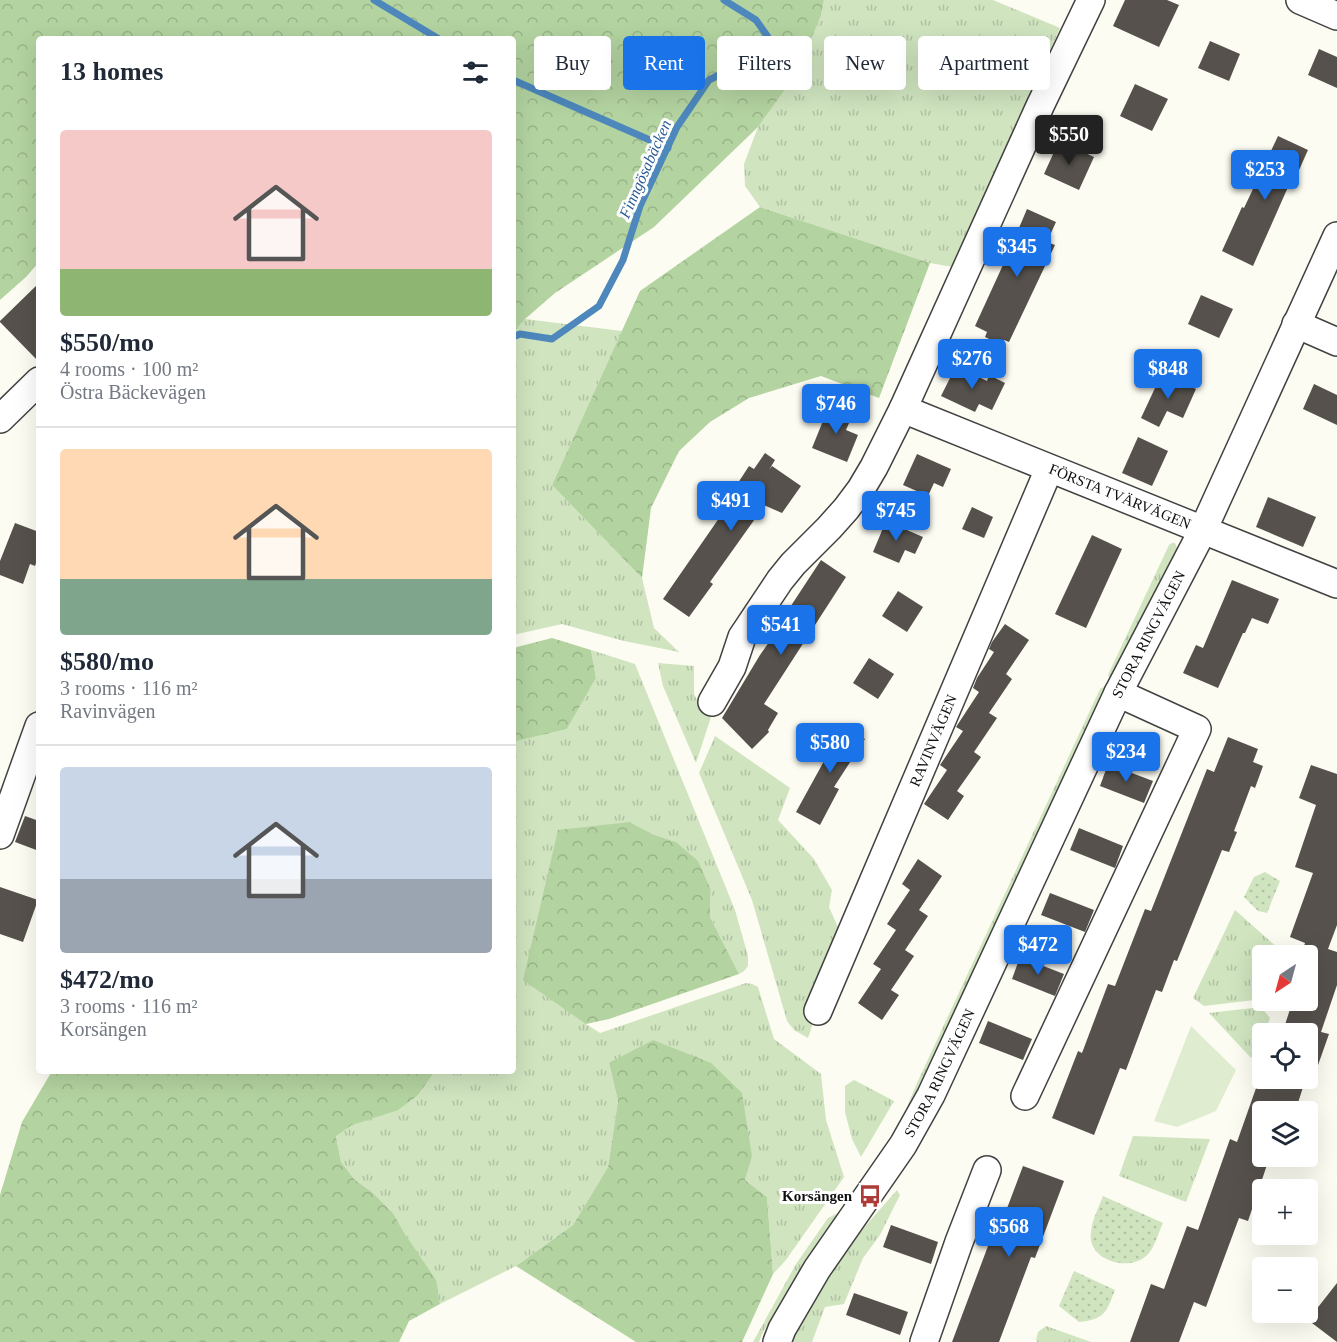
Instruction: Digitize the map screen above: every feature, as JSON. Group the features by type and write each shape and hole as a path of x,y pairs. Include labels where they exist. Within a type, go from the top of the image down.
{"street":[{"path":"712,702 732,667 742,637 780,580 829,528 861,489 874,467 903,409 1090,0"},
{"path":"1300,0 1337,16"},
{"name":"STORA RINGVÄGEN","path":"777,1342 782,1329 818,1269 903,1145 931,1095 1118,693 1203,530 1337,236"},
{"path":"1296,324 1337,342"},
{"path":"0,419 36,384"},
{"name":"FÖRSTA TVÄRVÄGEN","path":"903,409 1337,584"},
{"name":"RAVINVÄGEN","path":"818,1011 1049,469"},
{"path":"1024,1096 1197,729 1118,693"},
{"path":"0,836 36,734"},
{"path":"924,1342 987,1170"}],"green space":[{"path":"0,0 824,0 821,16 812,37 717,36 717,90 785,90 758,127 654,227 555,293 516,330 516,36 36,36 36,265 0,300"},
{"path":"824,0 993,0 1060,28 1050,50 1050,36 918,36 918,90 1032,90 953,267 930,263 760,207 745,186 744,164 758,127 785,90 812,90 812,37 821,16"},
{"path":"760,207 930,263 879,398 821,376 749,398 710,422 679,451 651,508 642,578 552,485 640,291"},
{"path":"525,319 622,331 552,485 642,578 654,628 679,652 624,641 562,624 516,634 516,330"},
{"path":"1175,543 1178,550 1112,680 1108,675 1169,545"},
{"path":"552,638 591,650 596,678 567,729 516,741 516,647"},
{"path":"591,650 635,664 735,910 748,956 748,966 739,974 710,917 710,888 676,842 652,834 630,822 586,1024 600,1033 746,983 758,987 774,1039 821,1074 826,1120 844,1177 786,1260 773,1274 767,1197 745,1180 752,1157 609,1063 618,1101 608,1167 573,1225 516,1266 440,1304 435,1280 393,1213 372,1192 355,1180 341,1162 336,1135 352,1125 418,1095 433,1074 516,1074 516,741 567,729 596,678"},
{"path":"658,663 694,666 694,694 700,706 712,714 696,763 663,686"},
{"path":"1105,686 1108,689 906,1121 904,1114 917,1083 1100,689"},
{"path":"715,736 790,788 778,820 814,859 832,890 829,907 842,936 808,1038 794,1030 787,1021 752,900 699,773"},
{"path":"630,822 652,834 676,842 698,861 710,888 710,917 739,974 609,1019 586,1024 523,980 558,830"},
{"path":"1265,872 1280,881 1267,913 1258,911 1244,897 1254,877"},
{"path":"1235,910 1275,945 1252,945 1252,1000 1204,1006 1193,998"},
{"path":"1252,1008 1252,1011 1264,1011 1270,1018 1268,1023 1252,1023 1251,1058 1209,1013"},
{"path":"1191,1026 1236,1070 1216,1111 1177,1127 1154,1121"},
{"path":"653,1040 711,1063 742,1093 752,1157 745,1180 767,1197 773,1274 742,1342 636,1342 516,1266 573,1225 608,1167 618,1101 609,1063"},
{"path":"50,1074 433,1074 418,1095 398,1110 352,1125 336,1136 341,1162 355,1180 372,1192 393,1213 436,1280 440,1304 409,1321 399,1342 0,1342 0,1195 22,1122"},
{"path":"854,1080 894,1101 861,1157 852,1139 845,1112 845,1086"},
{"path":"1133,1136 1210,1139 1186,1202 1119,1176"},
{"path":"897,1190 900,1195 880,1235 863,1258 844,1304 825,1307 812,1342 784,1342 839,1256"},
{"path":"1103,1196 1163,1223 1151,1250 1141,1259 1132,1263 1112,1261 1103,1257 1091,1242 1094,1218"},
{"path":"846,1209 798,1274 759,1342 753,1342 796,1264 828,1218"},
{"path":"1074,1271 1115,1290 1107,1309 1099,1317 1079,1322 1059,1306"},
{"path":"1046,1326 1091,1342 1037,1342 1038,1332"}],"building":[{"path":"1125,0 1167,0 1179,5 1159,47 1113,26"},
{"path":"1210,41 1240,54 1229,81 1198,68"},
{"path":"1319,49 1337,57 1337,88 1308,75"},
{"path":"1135,84 1168,99 1152,131 1120,116"},
{"path":"1278,136 1308,150 1295,179 1292,178 1253,266 1222,251"},
{"path":"1059,141 1094,157 1079,190 1044,174"},
{"path":"1027,209 1056,222 1047,242 1055,245 1009,342 1004,340 1002,345 985,337 987,332 975,326"},
{"path":"36,286 36,359 0,322"},
{"path":"1201,295 1233,309 1219,338 1188,324"},
{"path":"956,366 987,381 989,375 1005,383 992,410 979,404 975,412 941,396"},
{"path":"1162,373 1196,389 1183,418 1167,411 1159,427 1141,418"},
{"path":"1314,384 1337,395 1337,425 1303,409"},
{"path":"829,406 852,416 846,430 858,435 847,462 812,448"},
{"path":"1138,437 1168,451 1152,486 1122,473"},
{"path":"765,453 775,460 769,470 772,466 801,486 782,513 752,500 747,509 757,516 710,582 713,584 689,617 663,599 740,488 736,486 749,466 754,469"},
{"path":"917,454 951,469 943,487 934,483 928,496 903,485"},
{"path":"1268,497 1316,517 1303,547 1256,527"},
{"path":"972,507 993,517 984,538 962,529"},
{"path":"886,521 923,537 915,554 905,550 899,563 873,552"},
{"path":"15,523 36,531 36,563 35,566 30,564 23,584 0,575 0,561"},
{"path":"1092,535 1122,549 1086,628 1055,614"},
{"path":"821,560 846,577 764,704 778,713 769,732 752,749 722,718"},
{"path":"1232,580 1279,599 1268,624 1252,618 1218,688 1183,673 1196,645 1203,648"},
{"path":"898,591 923,607 907,632 882,616"},
{"path":"1005,624 1029,640 1006,674 1012,679 989,713 997,718 974,752 981,757 957,791 964,796 948,820 924,804 947,770 940,765 963,731 956,727 979,692 973,688 994,652 989,649 992,642"},
{"path":"869,658 894,674 878,699 853,683"},
{"path":"840,723 865,739 834,787 839,789 820,825 796,812 829,752 824,749"},
{"path":"1228,737 1258,749 1253,762 1263,766 1255,788 1251,786 1234,831 1237,832 1229,852 1222,850 1177,961 1174,960 1162,992 1156,990 1126,1070 1120,1068 1094,1135 1052,1118 1078,1051 1082,1053 1108,984 1115,986 1145,909 1151,911 1207,769 1214,772"},
{"path":"1108,764 1153,781 1144,803 1100,786"},
{"path":"1311,765 1337,774 1337,925 1328,949 1337,952 1337,985 1321,1032 1329,1034 1318,1065 1318,1023 1286,1023 1289,1011 1318,1011 1318,945 1304,945 1305,943 1290,937 1313,873 1295,867 1316,805 1299,798"},
{"path":"25,816 36,820 36,850 15,842"},
{"path":"1079,828 1123,846 1115,868 1070,850"},
{"path":"918,859 942,876 919,910 928,916 905,950 914,956 891,990 899,995 882,1020 858,1003 881,969 873,964 896,930 887,924 910,890 902,884"},
{"path":"0,887 36,899 36,906 23,942 0,934"},
{"path":"1050,893 1094,910 1085,932 1041,915"},
{"path":"1020,957 1064,974 1055,996 1012,979"},
{"path":"988,1021 1032,1039 1023,1060 979,1043"},
{"path":"1256,1089 1302,1089 1299,1101 1252,1101 1252,1167 1266,1167 1262,1179 1252,1179 1252,1209 1248,1221 1239,1218 1206,1307 1194,1302 1179,1342 1130,1342 1151,1284 1164,1289 1187,1226 1198,1230 1230,1139 1237,1142"},
{"path":"1023,1166 1064,1181 1035,1258 1031,1257 999,1342 952,1342 991,1238 995,1240"},
{"path":"891,1225 938,1242 931,1264 883,1247"},
{"path":"1337,1283 1337,1342 1312,1323 1318,1323 1318,1307"},
{"path":"854,1293 908,1312 900,1335 846,1315"}],"waterway":[{"path":"374,0 434,36"},
{"name":"Finngösabäcken","path":"516,336 520,334 552,339 599,306 623,260 640,206 677,127 709,80 733,68 752,54 768,37 756,20 724,0"},
{"path":"516,81 668,148"}],"place":[{"name":"Korsängen","path":"870,1196"}]}
